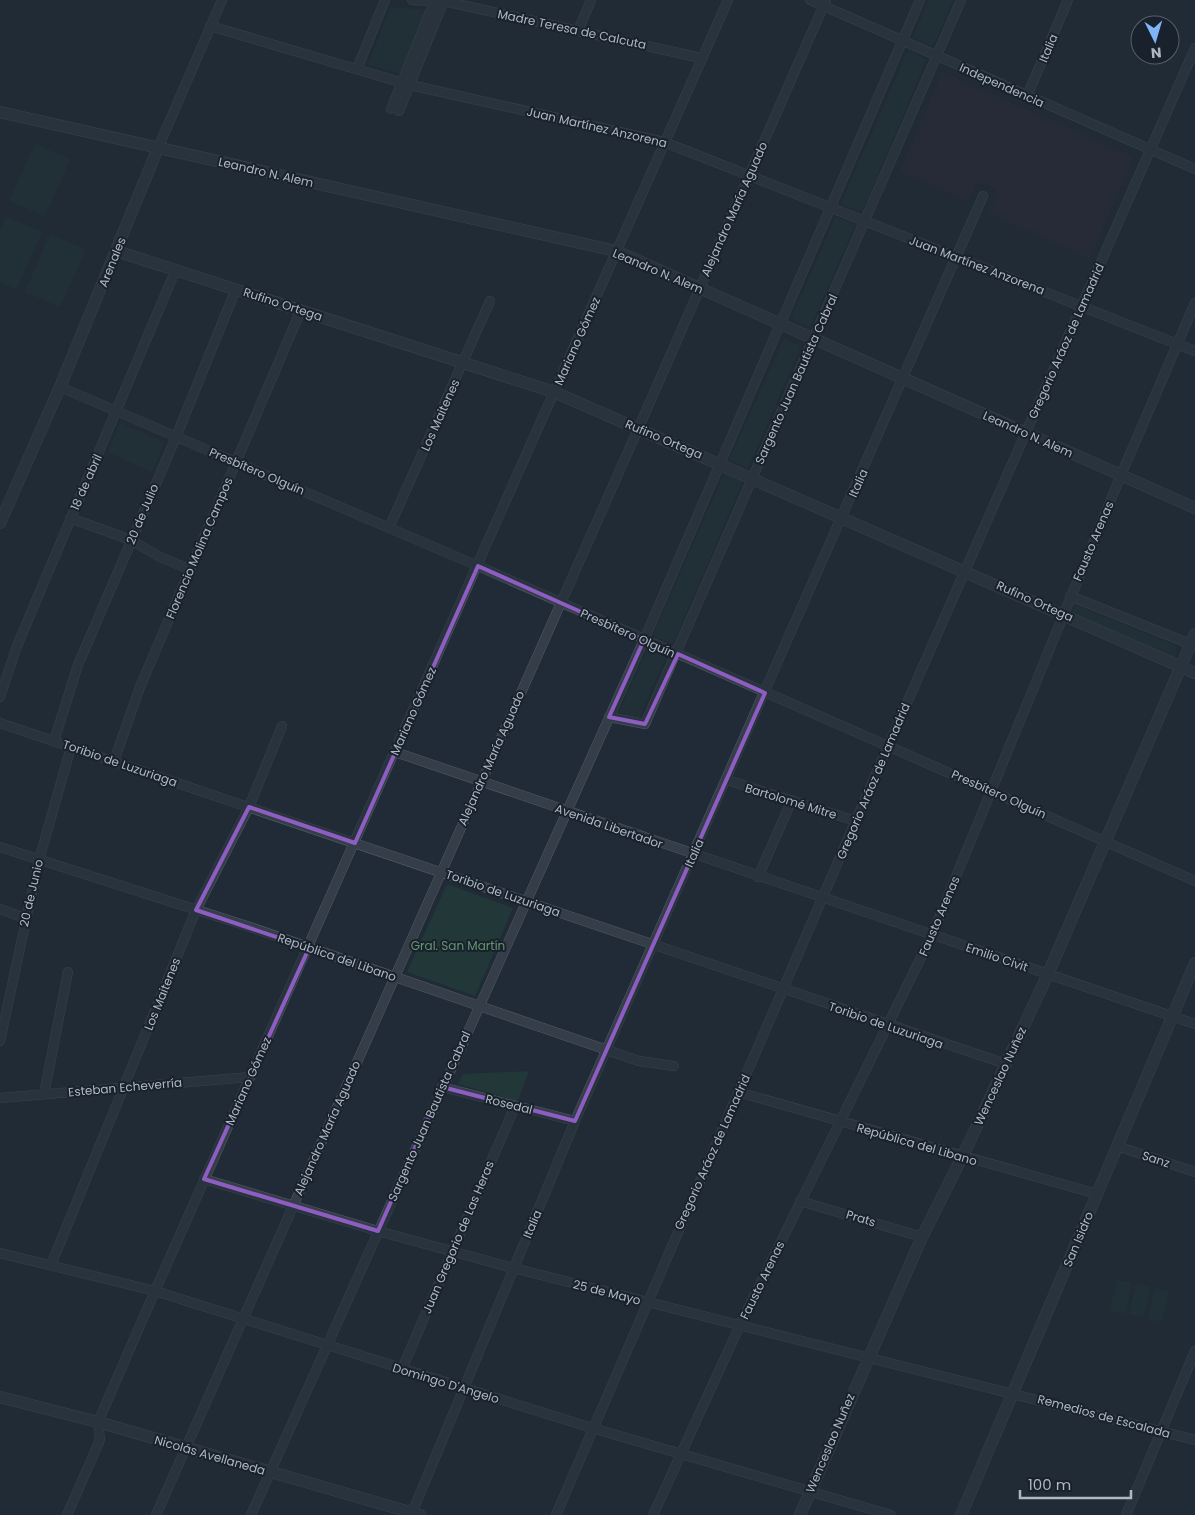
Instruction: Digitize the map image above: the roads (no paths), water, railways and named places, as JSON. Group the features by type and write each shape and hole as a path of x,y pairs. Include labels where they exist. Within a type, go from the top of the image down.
{"street":[{"name":"Arenales","path":"0,523 60,387 158,148 222,0"},
{"path":"357,69 385,0"},
{"name":"Madre Teresa de Calcuta","path":"412,0 439,1 701,58"},
{"path":"578,31 590,0"},
{"name":"Mariano Gómez","path":"98,1422 204,1179 309,948 728,0"},
{"name":"Independencia","path":"810,0 825,3 937,56 1195,169"},
{"name":"Sargento Juan Bautista Cabral","path":"251,1515 644,640 920,0"},
{"name":"Sargento Juan Bautista Cabral","path":"609,717 646,724 962,0"},
{"name":"Italia","path":"1027,96 1068,0"},
{"path":"395,110 439,1"},
{"name":"Alejandro María Aguado","path":"156,1515 292,1205 639,428 748,175 825,3"},
{"name":"Juan Martínez Anzorena","path":"210,26 406,83 664,142 1195,351"},
{"name":"Gregorio Aráoz de Lamadrid","path":"556,1515 646,1302 888,746 1195,48"},
{"name":"Leandro N. Alem","path":"0,112 616,251 1195,508"},
{"name":"Italia","path":"416,1514 464,1388 513,1268 983,196"},
{"name":"Rufino Ortega","path":"116,251 554,392 720,462 1195,672"},
{"name":"18 de abril","path":"0,697 17,646 176,269"},
{"name":"20 de Julio","path":"54,741 78,665 176,437 236,289"},
{"name":"Los Maitenes","path":"389,528 490,302"},
{"name":"Fausto Arenas","path":"653,1515 740,1325 932,935 1120,475 1195,303"},
{"name":"Florencio Molina Campos","path":"114,761 140,687 235,462 302,310"},
{"name":"Presbítero Olguín","path":"60,387 478,566 1195,881"},
{"path":"70,518 131,540 160,557 190,570"},
{"name":"Rufino Ortega","path":"1070,596 1193,639"},
{"name":"Wenceslao Nuñez","path":"800,1515 867,1358 922,1237 1048,974 1193,639"},
{"name":"Toribio de Luzuriaga","path":"0,723 527,901 888,1026 1006,1064"},
{"name":"Los Maitenes","path":"52,1265 126,1087 196,910 249,807 282,726"},
{"name":"20 de Junio","path":"0,1041 38,860 71,747"},
{"name":"Avenida Libertador","path":"395,752 823,899"},
{"name":"Bartolomé Mitre","path":"727,780 856,821"},
{"path":"758,877 792,800"},
{"name":"República del Libano","path":"0,847 394,976 639,1061 674,1066"},
{"name":"Emilio Civit","path":"823,899 1195,1024"},
{"path":"0,909 25,918"},
{"name":"San Isidro","path":"961,1515 1195,963"},
{"path":"44,1094 68,972"},
{"name":"Esteban Echeverría","path":"0,1098 250,1077"},
{"name":"Rosedal","path":"442,1087 576,1122"},
{"name":"República del Libano","path":"738,1092 1096,1194"},
{"name":"Juan Gregorio de Las Heras","path":"402,1369 516,1106"},
{"name":"Sanz","path":"1117,1146 1195,1172"},
{"name":"25 de Mayo","path":"204,1179 378,1231 513,1268 1013,1393"},
{"name":"Prats","path":"800,1201 922,1237"},
{"name":"Domingo D'Angelo","path":"0,1253 155,1291 592,1428 892,1515"},
{"path":"1126,1515 1195,1351"},
{"name":"Remedios de Escalada","path":"1013,1393 1195,1440"},
{"name":"Nicolás Avellaneda","path":"0,1397 98,1422 416,1514"},
{"path":"67,1515 100,1440 98,1422"}],"park label":[{"name":"Gral. San Martín","path":"458,945"}]}
